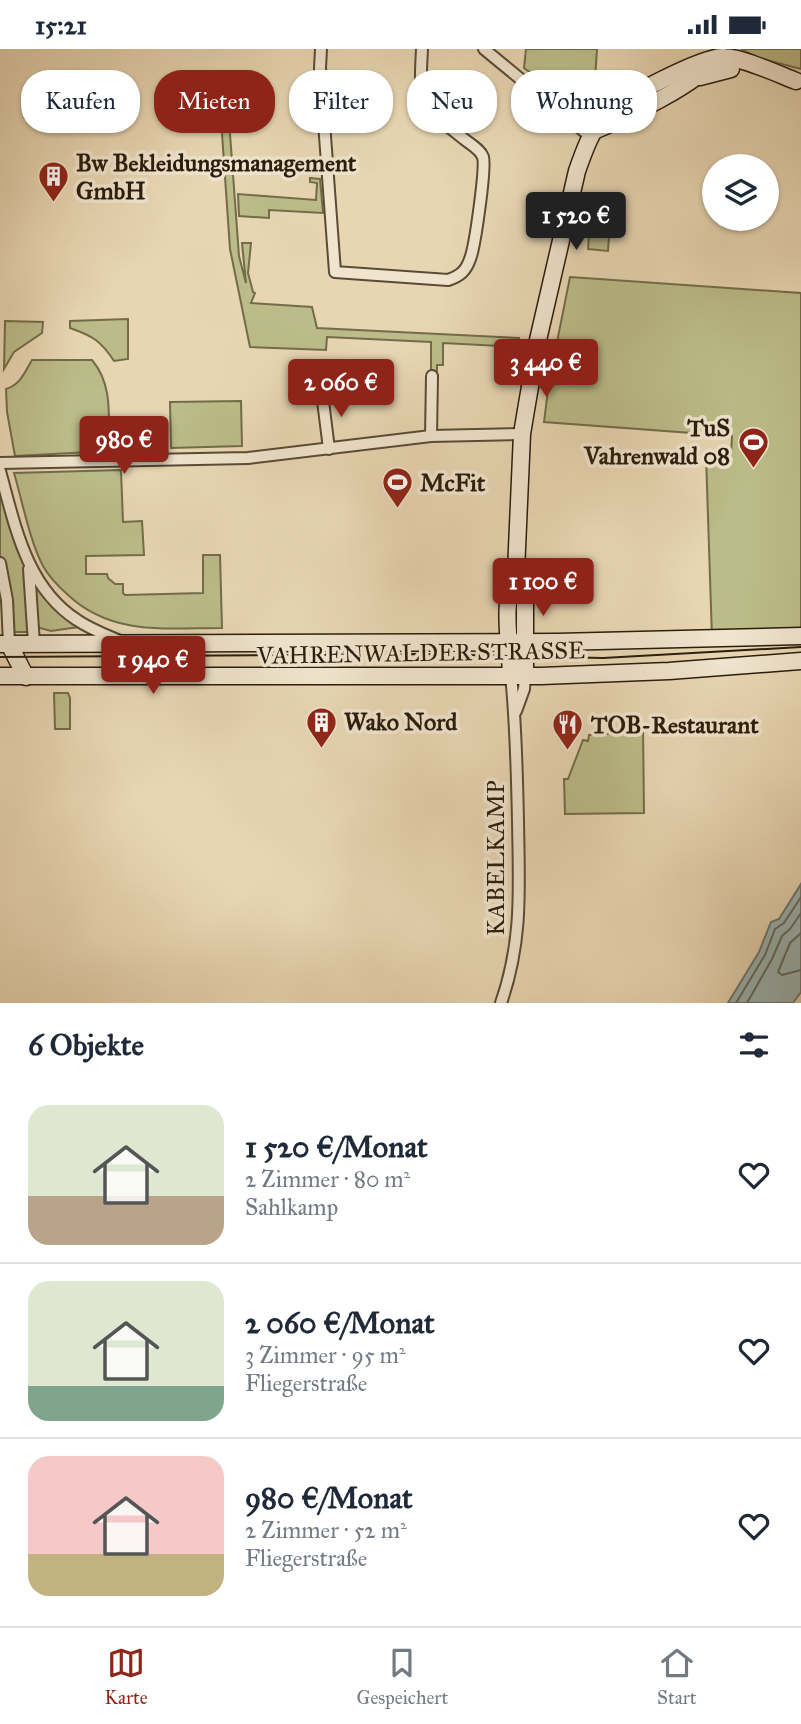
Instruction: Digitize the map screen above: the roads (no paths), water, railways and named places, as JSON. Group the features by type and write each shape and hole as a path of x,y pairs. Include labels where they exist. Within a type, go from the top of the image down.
{"main road":[{"path":"733,49 754,66"},
{"path":"657,84 711,51"},
{"path":"711,51 799,81"},
{"path":"711,51 719,64 732,69 799,81"},
{"path":"657,99 709,68 711,51"},
{"path":"696,77 732,69"},
{"path":"518,675 507,641 508,589 516,571 522,435 534,359 554,267 577,171 594,133"},
{"path":"516,571 525,590 525,642 518,675"},
{"name":"VAHRENWALDER STRASSE","path":"5,644 525,642 801,636"},
{"path":"5,644 26,677"},
{"path":"26,677 34,644"},
{"name":"VAHRENWALDER STRASSE","path":"0,676 518,675 669,671 801,661"}],"street":[{"path":"321,49 320,68 335,272 448,280 460,276 471,257 483,158 477,149 432,113 423,101 420,88 422,49"},
{"path":"484,49 512,70"},
{"path":"431,436 432,376"},
{"path":"322,393 328,449"},
{"path":"0,463 248,458 431,436 522,435"},
{"path":"0,471 28,563 39,583 59,606 86,626 124,643"},
{"path":"0,563 6,600 5,644"},
{"path":"28,563 34,644"},
{"name":"KABELKAMP","path":"501,1003 516,948 519,911 516,711 524,689 518,675"}],"water":[{"path":"801,884 801,992 793,1003 728,1003 759,952 771,922 779,919"}],"tram line":[{"path":"0,657 420,654 603,658 801,647"}],"place":[{"name":"Bw Bekleidungsmanagement GmbH","path":"53,204"},
{"name":"TuS Vahrenwald 08","path":"753,469"},
{"name":"McFit","path":"397,510"},
{"name":"Wako Nord","path":"321,749"},
{"name":"TOB-Restaurant","path":"568,752"}]}
